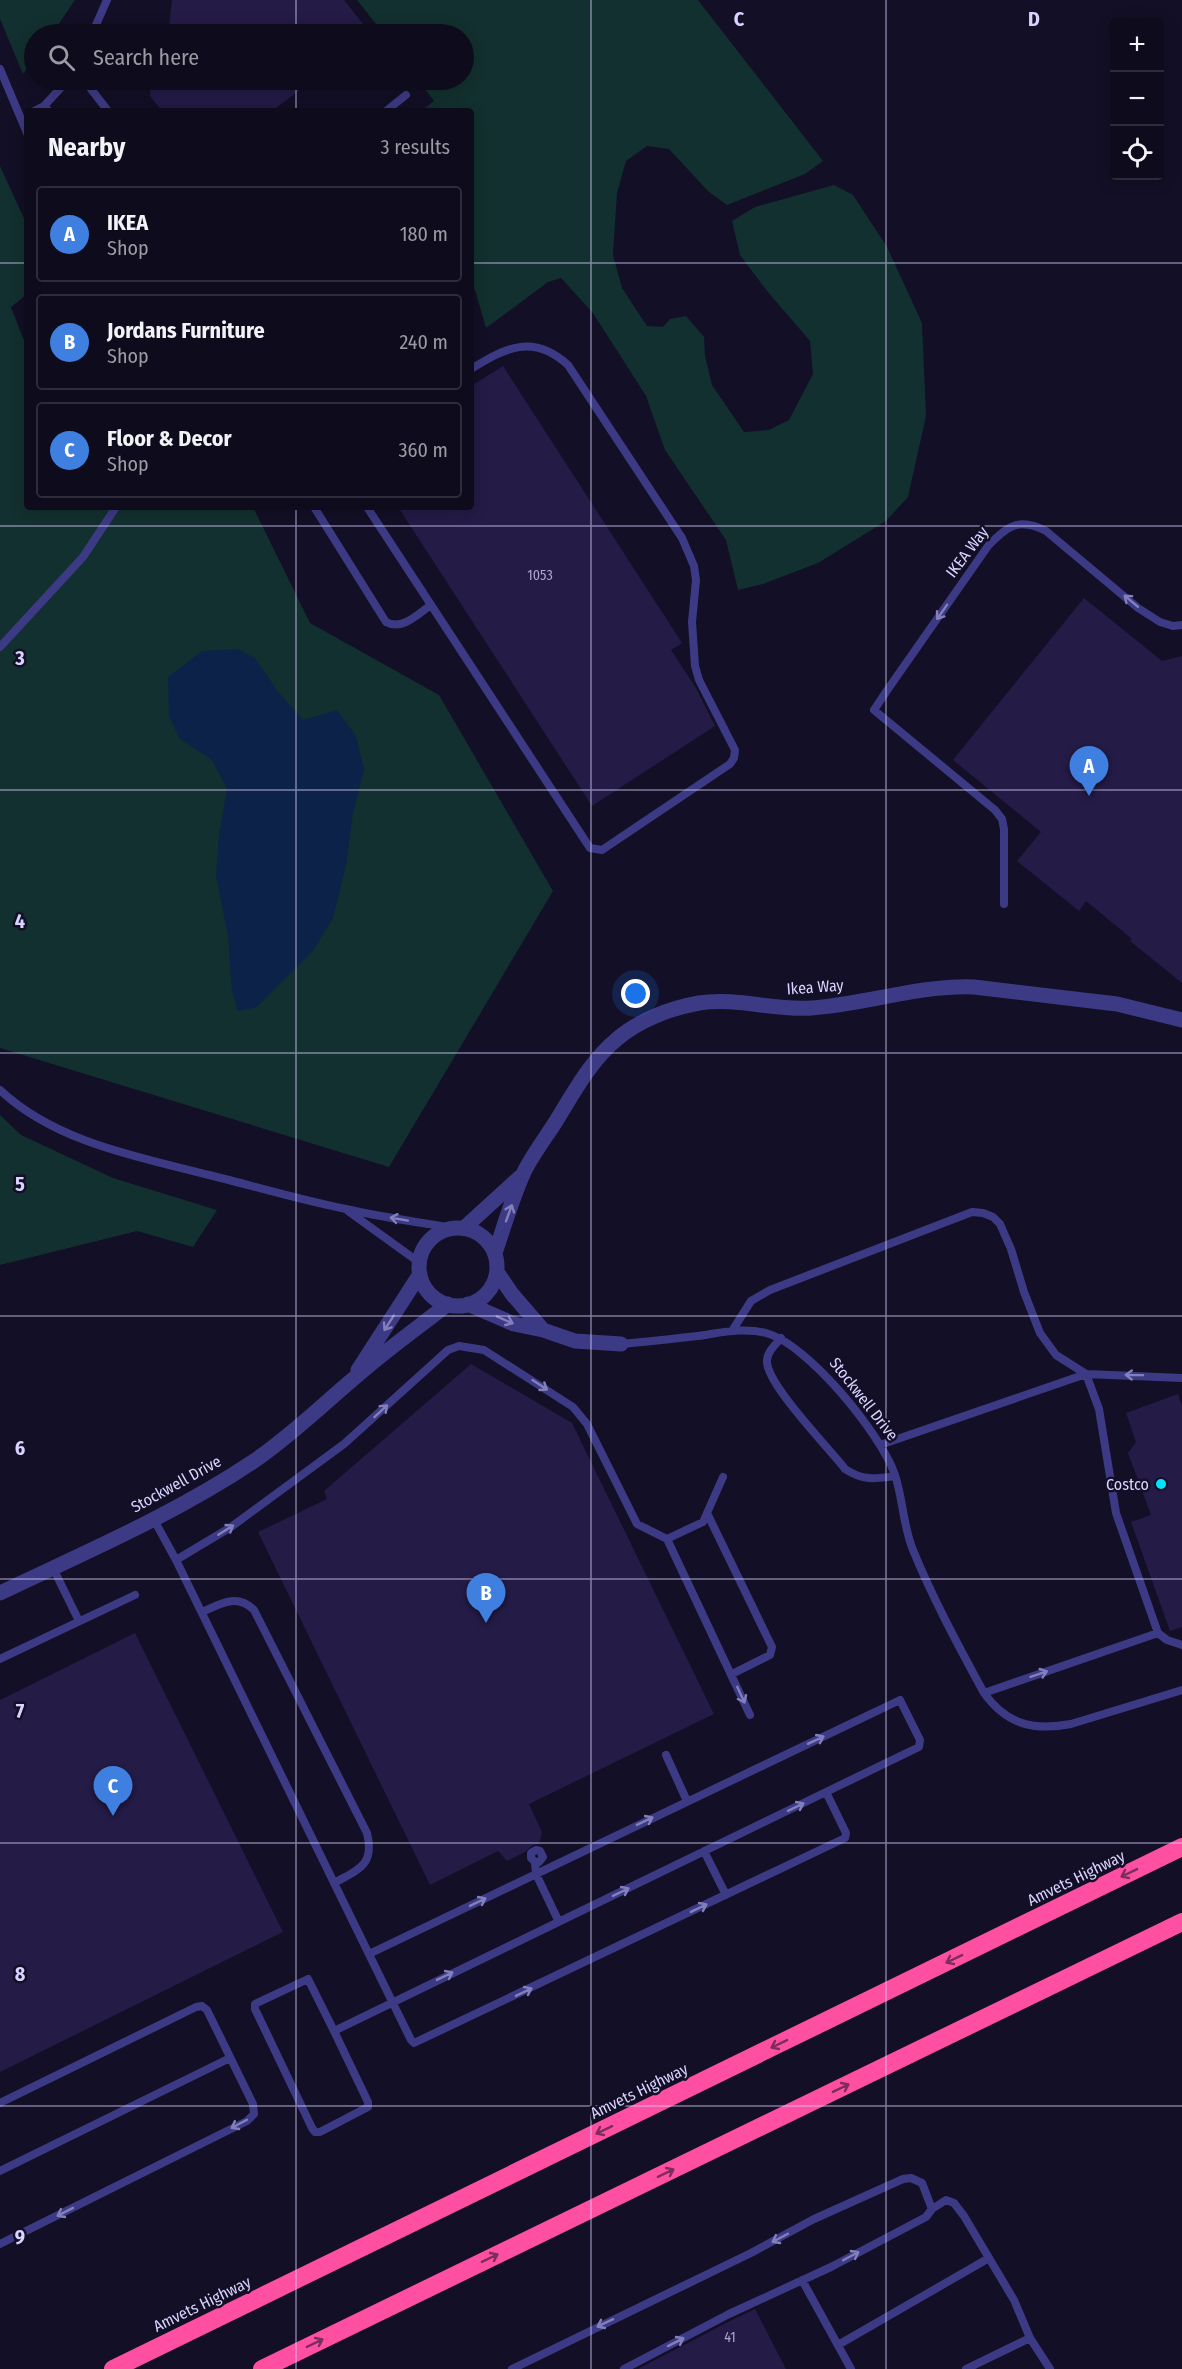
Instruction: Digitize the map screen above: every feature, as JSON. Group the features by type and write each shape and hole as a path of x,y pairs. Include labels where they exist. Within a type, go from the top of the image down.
{"highway":[{"name":"Amvets Highway","path":"113,2369 1182,1847"},
{"path":"262,2369 1182,1922"}],"street":[{"name":"Ikea Way","path":"495,1253 524,1172 585,1074 617,1038 638,1025 681,1007 702,1003 730,1002 796,1009 827,1007 906,992 962,986 1049,994 1117,1004 1182,1020"},
{"name":"Ikea Way","path":"459,1228 524,1172"},
{"path":"497,1272 487,1292 468,1304 448,1304 433,1296 427,1289 420,1268 423,1251 430,1240 441,1232 459,1228 480,1234 495,1253 497,1272 512,1294 543,1330"},
{"name":"Stockwell Drive","path":"352,1380 420,1268"},
{"name":"Stockwell Drive","path":"0,1593 200,1494 280,1442 352,1380 448,1304"},
{"name":"Stockwell Drive","path":"468,1304 514,1324 586,1343 621,1344"}],"lane":[{"path":"96,24 107,0"},
{"path":"0,69 24,116"},
{"path":"46,108 60,90"},
{"path":"92,90 106,108"},
{"path":"390,108 406,95"},
{"path":"369,510 590,848 602,850 730,764 735,750 699,680 695,666 692,622 696,580 690,554 682,538 568,365 560,357 524,346 498,352 474,367"},
{"path":"0,647 83,557 115,510"},
{"path":"316,510 386,622 393,626 401,625 431,605"},
{"name":"IKEA Way","path":"1004,904 1005,839 1002,819 995,810 874,710 988,546 1003,531 1015,524 1031,523 1046,531 1138,608 1160,622 1173,626 1182,625"},
{"path":"0,1090 32,1114 93,1143 129,1154 345,1209 459,1228"},
{"path":"345,1209 420,1268"},
{"path":"732,1331 751,1301 770,1290 972,1212 993,1217 1005,1234 1040,1333 1056,1355 1086,1374 1099,1409 1116,1513 1158,1633 1167,1640 1182,1645"},
{"name":"Stockwell Drive","path":"621,1344 732,1331 755,1331 781,1338 802,1353 820,1371 880,1445 895,1476 913,1549 984,1693 998,1710 1027,1725 1044,1728 1071,1724 1182,1690"},
{"path":"781,1338 767,1354 766,1364 786,1398 852,1474 868,1480 895,1476"},
{"path":"176,1560 231,1527 344,1444 448,1350 459,1346 484,1350 573,1407 587,1424 637,1524 667,1539 750,1715"},
{"path":"880,1445 1086,1374 1182,1378"},
{"path":"667,1539 703,1522 723,1477"},
{"path":"707,1513 772,1647 770,1655 732,1674"},
{"path":"153,1518 202,1612 414,2043 847,1836 826,1792"},
{"path":"53,1568 79,1621"},
{"path":"0,1659 135,1594"},
{"path":"202,1612 227,1600 248,1604 254,1610 367,1833 370,1845 369,1856 365,1863 357,1871 334,1882"},
{"path":"984,1693 1158,1633"},
{"path":"334,2031 919,1747 920,1740 900,1700 369,1954"},
{"path":"666,1755 687,1801"},
{"path":"538,1850 530,1854 535,1862 536,1874 559,1922"},
{"path":"704,1851 726,1895"},
{"path":"308,1979 334,2031 368,2102 368,2107 329,2128 315,2132 255,2009 255,2004 308,1979"},
{"path":"0,2103 202,2006 207,2010 252,2104 254,2114 247,2121 0,2244"},
{"path":"0,2171 230,2058"},
{"path":"512,2369 751,2253 814,2219 903,2179 911,2178 922,2183 932,2209"},
{"path":"624,2369 729,2314 926,2217 932,2209 946,2200 954,2203 989,2258 1014,2300 1030,2338 1050,2369"},
{"path":"838,2345 989,2258"},
{"path":"802,2280 851,2369"},
{"path":"966,2369 1030,2338"}],"green space":[{"path":"0,0 75,0 59,24 24,24 23,74 0,19"},
{"path":"357,0 698,0 823,161 805,174 727,205 708,191 669,149 647,146 626,161 617,193 613,255 622,288 647,326 663,327 670,319 686,316 704,337 705,356 712,385 744,432 769,430 789,420 813,374 810,341 740,255 732,221 755,207 834,185 853,195 887,247 922,323 926,416 908,497 886,521 818,563 763,584 738,590 726,540 665,450 646,396 593,313 561,278 548,282 486,328 474,289 474,108 425,108 434,101 426,90 474,90 474,24 376,24"},
{"path":"0,166 24,218 24,296 11,307 24,340 24,510 254,510 310,623 439,695 553,891 389,1167 0,1048"},
{"path":"0,1115 21,1135 113,1178 217,1210 193,1247 137,1231 0,1265"}],"water":[{"path":"237,649 255,658 279,693 303,720 337,710 356,736 364,769 353,813 346,865 333,918 312,952 257,1007 238,1011 232,991 228,936 216,876 219,835 227,789 212,760 180,739 169,716 168,677 202,651"}],"building":[{"path":"172,0 344,0 363,24 169,24"},
{"path":"150,90 300,90 276,108 160,108 150,96"},
{"path":"503,366 682,643 671,650 696,688 715,726 592,806 400,510 474,510 474,384"},
{"path":"1084,598 1162,661 1182,656 1182,983 1130,941 1132,939 1086,901 1079,911 1017,861 1041,832 953,760"},
{"path":"471,1364 572,1423 714,1714 529,1804 542,1832 539,1844 533,1845 507,1861 498,1851 430,1885 258,1532 327,1499 324,1491"},
{"name":"Costco","path":"1178,1394 1182,1406 1182,1627 1170,1631 1131,1522 1151,1515 1128,1453 1136,1442 1126,1413"},
{"path":"135,1633 283,1932 0,2072 0,1700"},
{"path":"755,2309 786,2369 638,2369 732,2320"}],"place":[{"name":"IKEA","path":"1089,796"},
{"name":"Costco","path":"1161,1484"},
{"name":"Jordans Furniture","path":"486,1623"},
{"name":"Floor & Decor","path":"113,1816"}]}
